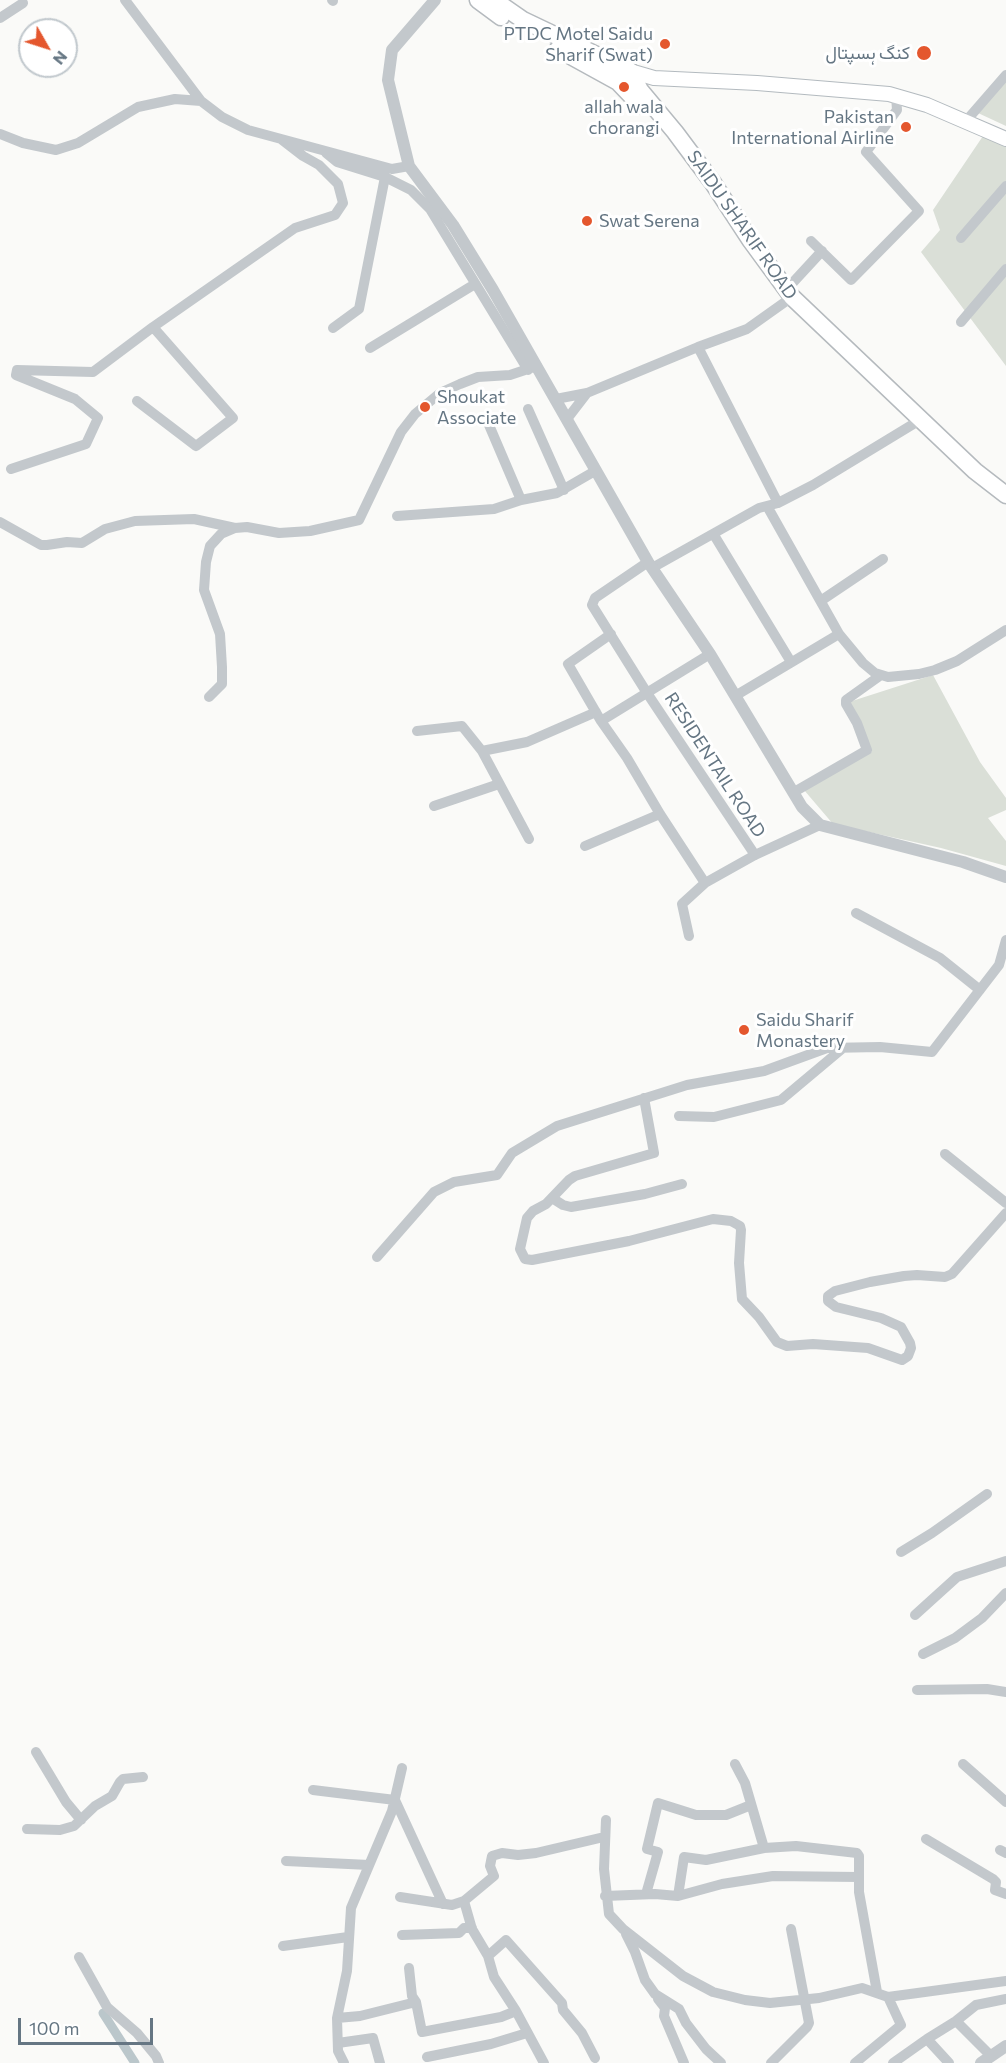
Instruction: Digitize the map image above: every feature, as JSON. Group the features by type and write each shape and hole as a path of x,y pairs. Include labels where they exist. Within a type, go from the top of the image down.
{"main road":[{"path":"478,0 491,11 624,76 889,93 927,105 1006,139"},
{"path":"494,0 532,30"},
{"path":"624,76 626,88 696,173 789,296 889,393 975,471 1006,495"},
{"name":"SAIDU SHARIF ROAD","path":"624,76 640,90 675,132 713,183 748,243"}],"street":[{"path":"125,0 201,101 222,117 248,130 323,151 392,169 408,166"},
{"path":"435,0 392,50 388,80 408,166 453,225 532,368"},
{"path":"0,18 23,3"},
{"path":"966,121 1006,75"},
{"path":"812,241 851,280 920,211 866,152 897,110 896,96"},
{"path":"0,134 56,150 78,143 138,107 175,99 201,101"},
{"path":"11,469 86,444 98,418 75,399 16,375 16,370 93,372 153,327 295,228 335,215 343,203 338,184 318,165 281,139"},
{"path":"323,151 337,162 385,177 411,190 430,209 475,284 556,399 650,565 710,654 802,807 820,825 963,862 1006,877"},
{"path":"333,328 359,309 385,177"},
{"path":"961,238 1006,186"},
{"path":"556,399 587,393 747,329 789,296 822,251"},
{"path":"961,322 1006,269"},
{"path":"370,348 475,284"},
{"path":"137,402 196,446 233,418 153,327"},
{"path":"698,347 778,503"},
{"path":"0,522 41,545 47,545 67,542 82,543 105,529 135,521 194,519 235,528 247,527 279,532 310,531 359,520 401,432 415,414 440,393 460,384 478,377 510,375 532,368"},
{"path":"567,419 587,393"},
{"path":"528,409 564,490"},
{"path":"650,565 714,535 766,506 778,503 813,485 920,420"},
{"path":"489,425 521,500"},
{"path":"397,516 494,509 564,490 595,471"},
{"path":"766,506 822,600 839,634 863,663 875,673 888,677 935,670 957,661 1006,630"},
{"path":"209,697 222,684 222,667 220,634 204,590 206,562 210,546 221,534 235,528"},
{"path":"714,535 791,662"},
{"path":"822,600 883,559"},
{"name":"RESIDENTAIL ROAD","path":"650,565 595,598 592,605 647,693 755,855"},
{"path":"611,634 568,664 705,883"},
{"path":"735,696 839,634"},
{"path":"482,751 527,742 599,716 647,693 710,654"},
{"path":"794,792 867,750 846,700 881,675"},
{"path":"417,731 462,726 482,751 529,839"},
{"path":"434,806 499,784"},
{"path":"585,846 660,814"},
{"path":"689,936 682,904 705,883 755,855 820,825"},
{"path":"856,913 940,958 980,990"},
{"path":"377,1257 434,1192 454,1182 497,1174 512,1153 557,1126 687,1085 764,1071 827,1048 880,1047 932,1052 1003,961 1006,940"},
{"path":"679,1116 714,1117 781,1101 843,1048"},
{"path":"644,1098 654,1153 574,1176 546,1204 533,1211 527,1218 520,1249 525,1259 532,1260 629,1241 700,1222 723,1219 736,1223 741,1230 739,1263 742,1299 759,1317 777,1342 787,1346 813,1344 868,1348 902,1360 908,1356 911,1348 901,1327 881,1318 836,1307 828,1301 828,1296 835,1291 870,1282 904,1276 945,1277 952,1274 1006,1213"},
{"path":"945,1154 1006,1203"},
{"path":"552,1198 571,1207 645,1194 682,1184"},
{"path":"901,1552 933,1533 987,1494"},
{"path":"915,1615 957,1577 1006,1561"},
{"path":"923,1654 955,1638 982,1618 1006,1593"},
{"path":"917,1690 987,1689 1006,1692"},
{"path":"36,1752 66,1802 81,1820"},
{"path":"735,1764 745,1783 764,1848"},
{"path":"963,1764 1006,1802"},
{"path":"344,2063 338,2051 337,2018 347,1971 351,1908 393,1811 402,1768"},
{"path":"27,1829 60,1830 74,1826 95,1806 112,1796 123,1779 143,1777"},
{"path":"313,1790 395,1800"},
{"path":"395,1800 443,1904"},
{"path":"646,1894 658,1852 647,1849 658,1803 696,1815 726,1815 751,1805"},
{"path":"606,1820 605,1896 609,1914 623,1929 683,1976 713,1992 770,2003 819,1998 862,1988 888,1996 1006,1981"},
{"path":"400,1897 453,1905 464,1901 494,1876 490,1866 492,1856 502,1853 518,1855 536,1853 604,1837"},
{"path":"926,1839 993,1879 996,1882 995,1890 1006,1894"},
{"path":"678,1896 684,1857 706,1860 764,1848 796,1846 857,1853 859,1856 858,1877 877,1992"},
{"path":"286,1861 369,1865"},
{"path":"605,1896 646,1894 678,1896 722,1884 773,1876 858,1877"},
{"path":"464,1901 472,1928 488,1956 494,1977 516,2011 544,2063"},
{"path":"402,1935 459,1933 464,1928 472,1928"},
{"path":"623,1929 635,1952 645,1980 665,2008 664,2016 684,2063"},
{"path":"771,2063 807,2027 809,2019 791,1929"},
{"path":"283,1946 348,1937"},
{"path":"488,1956 506,1940 562,2003 563,2010 582,2033 595,2058"},
{"path":"79,1957 106,2007 137,2033 156,2055 159,2063"},
{"path":"409,1968 412,1996 416,2002 422,2032 501,2018 516,2011"},
{"path":"655,1994 679,2009 706,2049 721,2063"},
{"path":"855,2063 901,2025 888,1996"},
{"path":"893,2063 976,2005 1006,1998"},
{"path":"337,2018 360,2016 416,2002"},
{"path":"956,2021 986,2060 1006,2046"},
{"path":"427,2057 492,2044 527,2033"},
{"path":"338,2043 374,2038 380,2063"},
{"path":"927,2039 950,2063"}],"shaded area":[{"path":"1006,81 1006,126 978,113"},
{"path":"983,136 1006,146 1006,366 921,252 940,230 933,210"},
{"path":"933,675 980,762 1006,798 1006,810 988,818 1006,841 1006,866 941,848 833,824 804,790 872,752 849,702"}],"waterway":[{"path":"103,2013 135,2063"}],"place":[{"name":"PTDC Motel Saidu Sharif (Swat)","path":"665,44"},
{"name":"کنگ ہسپتال","path":"924,53"},
{"name":"allah wala chorangi","path":"624,87"},
{"name":"Pakistan International Airline","path":"906,127"},
{"name":"Swat Serena","path":"587,221"},
{"name":"Shoukat Associate","path":"425,407"},
{"name":"Saidu Sharif Monastery","path":"744,1030"}]}
